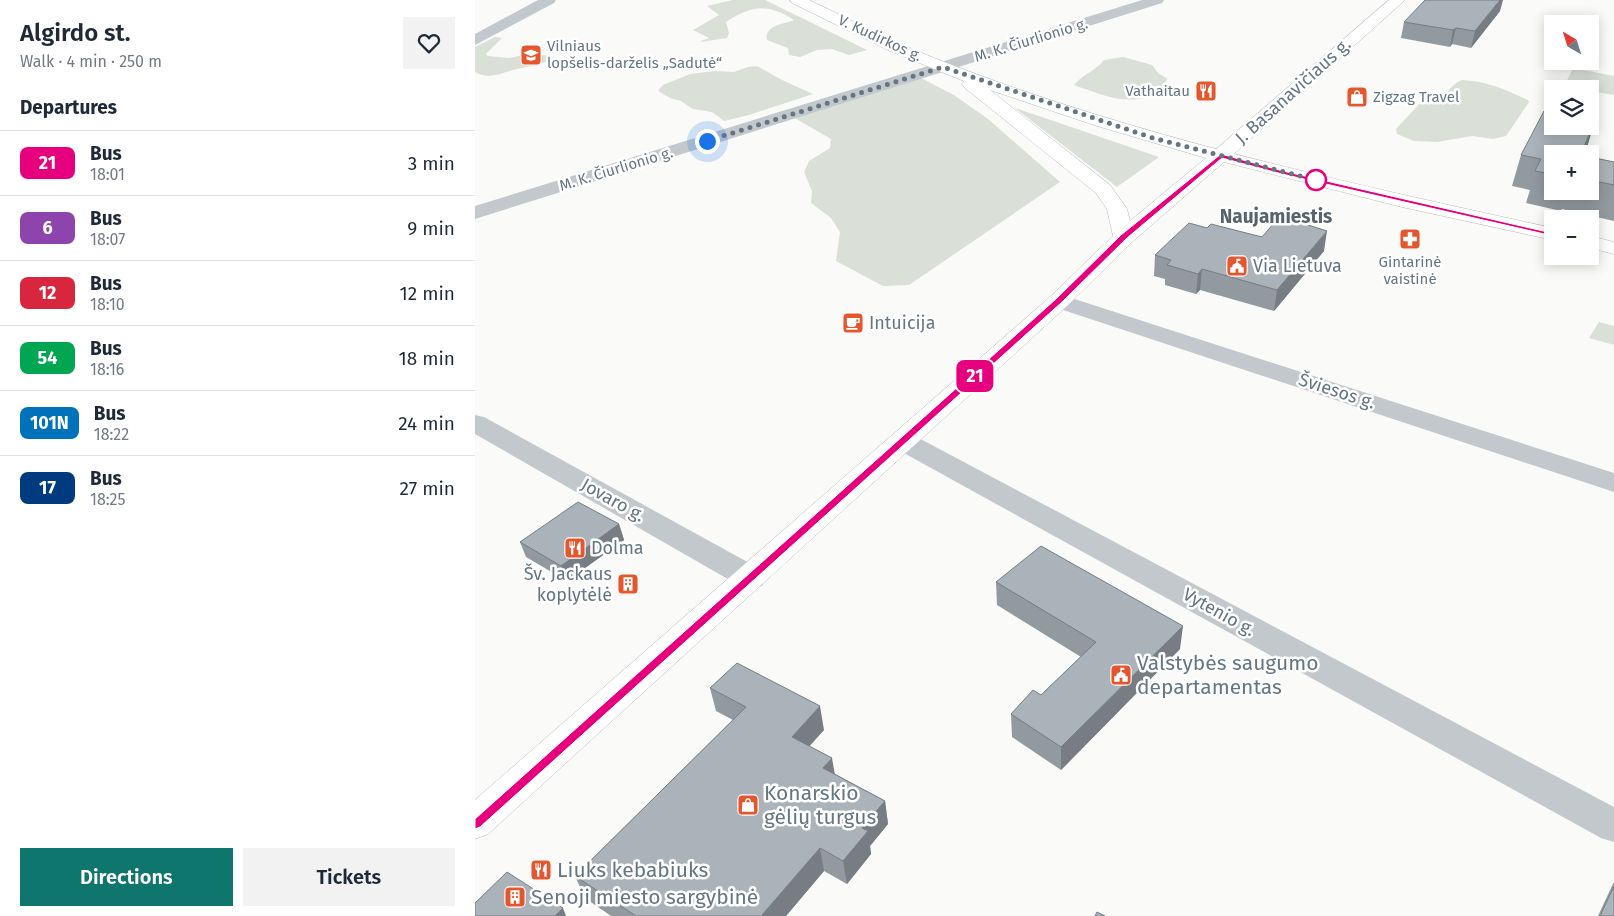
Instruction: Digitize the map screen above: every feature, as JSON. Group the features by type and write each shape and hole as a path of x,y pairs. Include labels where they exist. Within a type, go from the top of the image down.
{"main road":[{"name":"V. Kudirkos g.","path":"797,0 949,70 1122,128 1282,172 1544,232"},
{"name":"J. Basanavičiaus g.","path":"475,823 1059,301 1124,237 1221,156 1398,0"},
{"path":"949,70 1103,189 1117,209 1124,237"},
{"path":"1599,244 1614,248"}],"street":[{"path":"475,40 549,0"},
{"name":"M. K. Čiurlionio g.","path":"475,213 949,70 1157,0"},
{"path":"1101,4 1121,11"},
{"name":"Šviesos g.","path":"1059,301 1614,483"},
{"name":"Jovaro g.","path":"475,423 751,578"},
{"name":"Vytenio g.","path":"903,441 1614,826"},
{"path":"475,808 519,783"}],"shaded area":[{"path":"733,0 765,0 867,50 849,55 832,49 817,50 800,57 789,55 788,48 767,40 767,35 772,28 794,20 776,11 760,8 744,12 726,22 729,33 727,38 701,42 709,38 693,30 719,15 707,6"},
{"path":"495,37 502,38 486,54 488,56 509,58 530,54 550,56 549,61 496,75 481,75 475,72 475,47"},
{"path":"1123,57 1152,65 1159,74 1167,78 1161,89 1145,97 1125,99 1104,95 1074,85 1104,60"},
{"path":"757,66 813,94 749,115 724,121 712,112 693,109 681,101 670,98 658,91 663,85 690,74 715,71 734,72"},
{"path":"1572,70 1583,70 1614,76 1614,95 1599,92 1599,80 1567,80"},
{"path":"919,77 954,95 988,119 1060,182 909,285 883,286 836,261 840,232 831,218 811,203 812,191 804,172 809,161 830,148 831,139 793,117"},
{"path":"1462,80 1488,84 1528,100 1529,102 1506,136 1493,139 1472,136 1437,142 1414,141 1397,134 1396,129 1424,99 1443,95"},
{"path":"1015,108 1159,157 1117,187"},
{"path":"1599,322 1614,326 1614,345 1589,338"}],"building":[{"path":"1425,0 1500,0 1475,31 1456,28 1453,30 1404,22"},
{"path":"1544,111 1544,135 1589,135 1585,145 1544,145 1544,172 1535,171 1541,159 1521,155"},
{"path":"1599,159 1614,162 1614,185 1599,182"},
{"path":"1280,216 1327,231 1277,290 1202,269 1198,274 1167,265 1171,260 1155,255 1189,223 1207,228 1211,224 1262,237"},
{"path":"578,502 619,524 561,566 520,542"},
{"name":"Valstybės saugumo departamentas","path":"1041,546 1183,626 1061,747 1011,714 1033,690 1041,695 1096,642 996,582"},
{"name":"Konarskio gėlių turgus","path":"737,663 820,706 792,737 832,758 823,768 885,801 862,828 868,831 843,861 820,848 763,916 636,916 575,876 746,707 710,688"},
{"name":"Senoji miesto sargybinė","path":"507,872 563,908 555,916 475,916 475,903"},
{"path":"1614,886 1614,916 1600,916"},
{"path":"1097,912 1105,916 1095,916"}],"bus line":[{"name":"21","path":"475,823 1059,301 1124,237 1221,156 1282,172 1544,232"}],"place":[{"name":"Vilniaus lopšelis-darželis „Sadutė“","path":"531,55"},
{"name":"Vathaitau","path":"1206,91"},
{"name":"Zigzag Travel","path":"1357,97"},
{"name":"Gintarinė vaistinė","path":"1410,239"},
{"name":"Via Lietuva","path":"1237,266"},
{"name":"Intuicija","path":"853,323"},
{"name":"Dolma","path":"575,548"},
{"name":"Šv. Jackaus koplytėlė","path":"628,584"},
{"name":"Valstybės saugumo departamentas","path":"1121,675"},
{"name":"Konarskio gėlių turgus","path":"748,805"},
{"name":"Liuks kebabiuks","path":"541,870"},
{"name":"Senoji miesto sargybinė","path":"515,897"}],"district":[{"name":"Naujamiestis","path":"1276,216"}],"route":[{"path":"707,141 943,67 1006,90 1153,138 1319,181 1316,180"}]}
